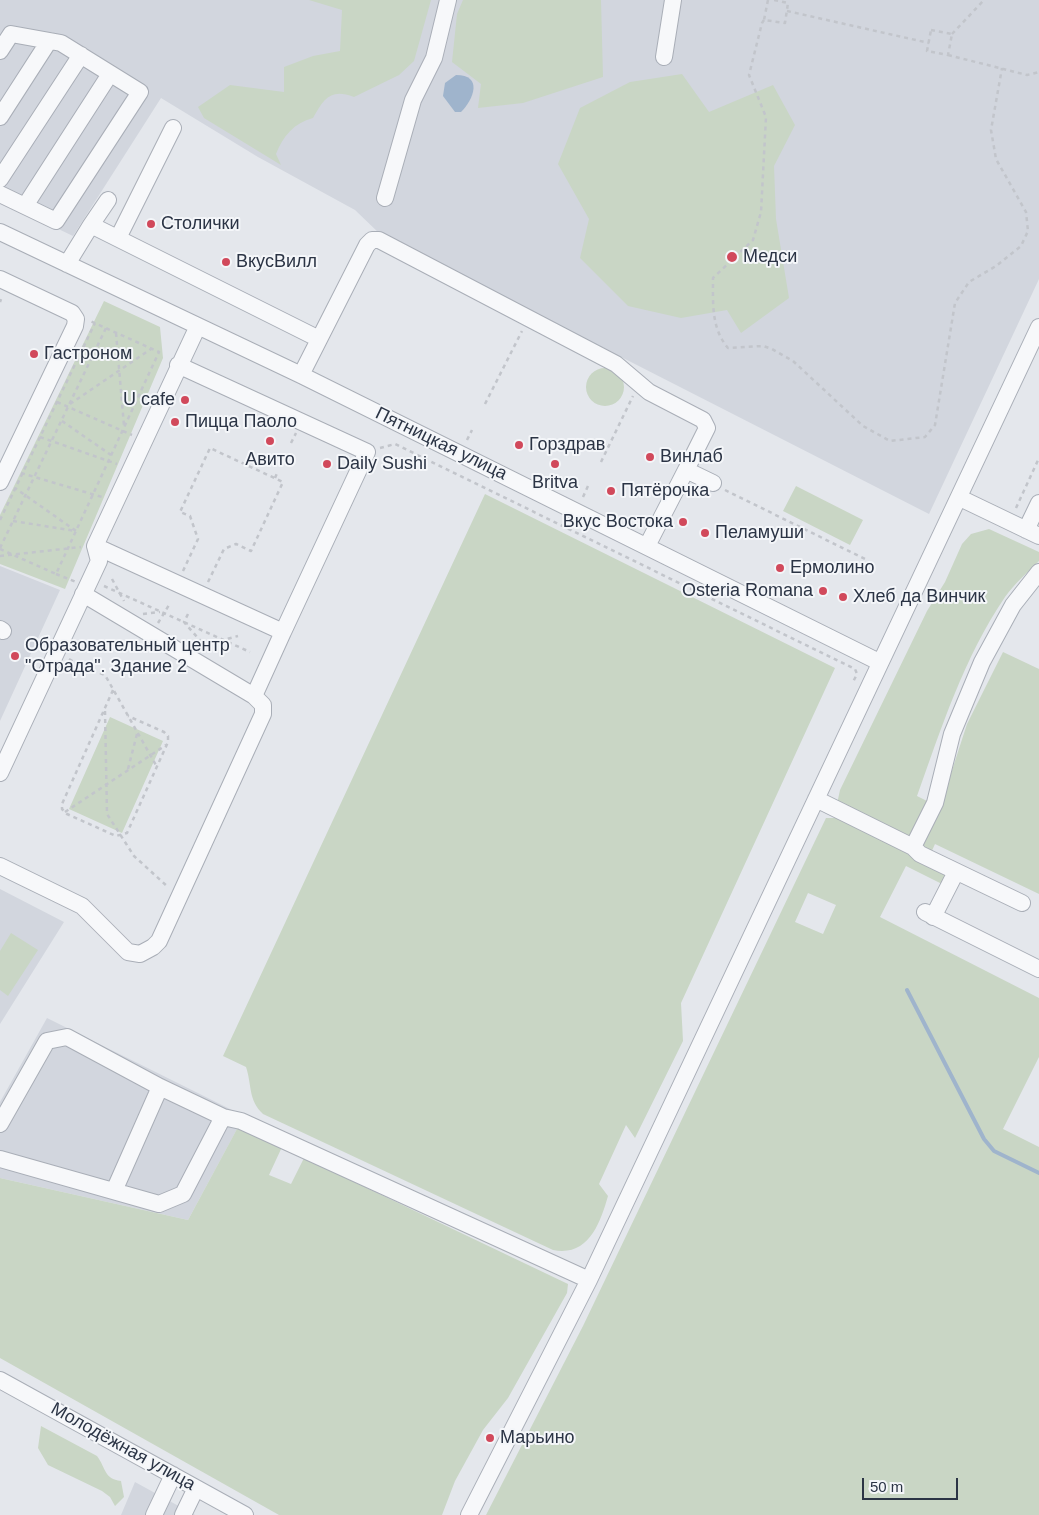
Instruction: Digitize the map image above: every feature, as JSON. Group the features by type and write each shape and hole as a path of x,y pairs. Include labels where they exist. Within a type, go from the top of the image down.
{"street":[{"path":"385,198 413,100 434,58 448,0"},
{"path":"664,57 673,0"},
{"path":"0,51 11,34 61,43 140,92 56,221 0,194"},
{"path":"0,117 49,41"},
{"path":"0,179 81,55"},
{"path":"25,206 110,74"},
{"path":"118,238 173,128"},
{"path":"67,264 108,200"},
{"path":"91,225 319,339"},
{"name":"Пятницкая улица","path":"0,232 301,375 879,662"},
{"path":"301,375 367,244 372,240 379,240 616,364 649,392 703,420 707,424 707,435 686,470 647,546"},
{"path":"0,279 72,313 76,319 75,326 3,476"},
{"path":"0,774 99,561 95,546 178,365 198,326"},
{"path":"469,1515 589,1280 879,662 960,498 1039,327"},
{"path":"178,365 367,452 254,696"},
{"path":"686,470 713,484"},
{"path":"960,498 1033,533 1039,503"},
{"path":"95,546 283,632"},
{"path":"912,847 935,803 952,734 982,662 1013,605 1039,572"},
{"path":"0,866 82,906 128,952 133,954 146,951 159,941 181,893 187,862 263,714 263,705 254,696 151,635 85,590"},
{"path":"816,799 912,847 920,854 1022,903"},
{"path":"956,872 929,915 1039,969"},
{"path":"0,1124 47,1041 66,1037 160,1087 223,1117 241,1121 589,1280"},
{"path":"114,1191 160,1087"},
{"path":"0,1159 159,1204 183,1194 223,1117"},
{"name":"Молодёжная улица","path":"0,1380 245,1515"},
{"path":"154,1515 173,1475"},
{"path":"183,1515 196,1488"}],"path":[{"path":"768,0 749,75 766,117 761,212 753,240 713,278 714,320 722,341 728,348 763,346 793,361 863,426 890,441 926,437 935,425 955,303 970,282 996,266 1021,246 1028,231 1026,212 996,159 991,130 1002,68"},
{"path":"764,20 785,24 788,3 775,0"},
{"path":"948,54 952,34 984,0"},
{"path":"787,11 929,43"},
{"path":"952,34 931,30 927,51 948,54 1026,75 1039,72"},
{"path":"56,574 159,352 84,318 76,319"},
{"path":"485,404 528,318"},
{"path":"0,520 95,323"},
{"path":"85,590 0,548 106,328"},
{"path":"116,333 124,426"},
{"path":"70,404 152,348"},
{"path":"601,462 640,384"},
{"path":"42,396 143,440"},
{"path":"62,421 111,454"},
{"path":"467,440 472,430"},
{"path":"24,432 130,468"},
{"path":"367,452 394,444 855,669 857,674 853,682"},
{"path":"178,584 198,539 190,516 180,512 210,448 283,482 251,551 236,544 224,549 202,595"},
{"path":"1016,507 1039,458"},
{"path":"275,478 278,471"},
{"path":"3,476 22,473 115,501"},
{"path":"3,476 15,488 76,531"},
{"path":"713,484 867,560"},
{"path":"583,497 588,486"},
{"path":"13,521 76,531"},
{"path":"0,556 95,546"},
{"path":"112,579 127,608"},
{"path":"104,586 250,652"},
{"path":"151,635 163,612 169,605"},
{"path":"138,614 163,612"},
{"path":"184,622 188,614"},
{"path":"184,622 204,645 238,636"},
{"path":"100,673 105,675 157,767"},
{"path":"113,690 62,804 62,809 121,836 127,833 167,745 168,736 164,732 128,716"},
{"path":"105,708 107,814 134,856 168,888 181,893"},
{"path":"127,771 138,733"},
{"path":"65,812 167,745"}],"shaded area":[{"name":"Медси","path":"0,0 1039,0 1039,279 929,514 380,234 355,210 258,157 161,98 73,236 0,201"},
{"name":"Образовательный центр \"Отрада\". Здание 2","path":"0,566 60,590 0,721"},
{"path":"0,889 64,922 0,1024"},
{"path":"47,1018 244,1116 188,1220 0,1178 0,1102"},
{"path":"135,1482 195,1515 121,1515"}],"green space":[{"path":"309,0 431,0 414,61 399,75 354,97 346,94 334,94 325,100 313,118 300,123 282,141 276,154 281,165 204,118 198,107 230,85 284,92 284,67 313,56 340,51 342,10"},
{"path":"463,0 601,0 603,77 523,103 478,108 481,84 452,62 457,14"},
{"path":"682,74 709,112 773,85 795,125 774,166 776,219 789,298 741,333 727,310 681,318 628,306 580,258 589,219 558,164 580,108 630,82"},
{"path":"104,301 160,327 163,358 65,589 0,564 0,515"},
{"path":"605,368 612,369 618,374 623,380 623,394 618,400 612,405 605,406 598,405 592,400 587,394 586,387 587,380 592,374 598,369"},
{"path":"796,486 863,520 850,545 783,511"},
{"path":"485,494 835,668 681,1003 683,1041 635,1138 626,1125 599,1184 608,1196 601,1217 591,1236 584,1243 565,1251 553,1250 263,1114 258,1109 253,1098 246,1067 223,1056"},
{"path":"989,529 1039,552 1039,561 1005,597 990,620 965,669 917,796 927,801 910,838 837,804 840,790 927,611 945,582 962,544 971,534"},
{"path":"1003,652 1039,669 1039,894 935,844 930,855 920,850 943,798 967,724"},
{"path":"110,717 163,741 122,833 69,809"},
{"path":"826,818 837,818 948,873 942,884 906,866 880,917 1039,998 1039,1057 1003,1129 1039,1147 1039,1515 486,1515 583,1326","holes":["808,893 836,905 823,934 795,922"]},
{"path":"11,933 38,950 8,996 0,990 0,951"},
{"path":"238,1127 282,1147 269,1175 291,1184 304,1158 568,1284 567,1293 508,1398 483,1430 455,1481 442,1515 279,1515 0,1358 0,1178 188,1220"},
{"path":"41,1426 97,1456 108,1475 115,1480 121,1481 124,1497 115,1506 110,1497 102,1491 48,1465 38,1448"}],"water":[{"path":"456,75 464,76 473,83 470,101 461,112 455,112 443,96 445,83"}],"waterway":[{"path":"907,990 984,1139 994,1151 1039,1173"}],"place":[{"name":"Столички","path":"151,224"},
{"name":"Медси","path":"732,257"},
{"name":"ВкусВилл","path":"226,262"},
{"name":"Гастроном","path":"34,354"},
{"name":"U cafe","path":"185,400"},
{"name":"Пицца Паоло","path":"175,422"},
{"name":"Авито","path":"270,441"},
{"name":"Горздрав","path":"519,445"},
{"name":"Винлаб","path":"650,457"},
{"name":"Daily Sushi","path":"327,464"},
{"name":"Britva","path":"555,464"},
{"name":"Пятёрочка","path":"611,491"},
{"name":"Вкус Востока","path":"683,522"},
{"name":"Пеламуши","path":"705,533"},
{"name":"Ермолино","path":"780,568"},
{"name":"Osteria Romana","path":"823,591"},
{"name":"Хлеб да Винчик","path":"843,597"},
{"name":"Образовательный центр \"Отрада\". Здание 2","path":"15,656"},
{"name":"Марьино","path":"490,1438"}]}
